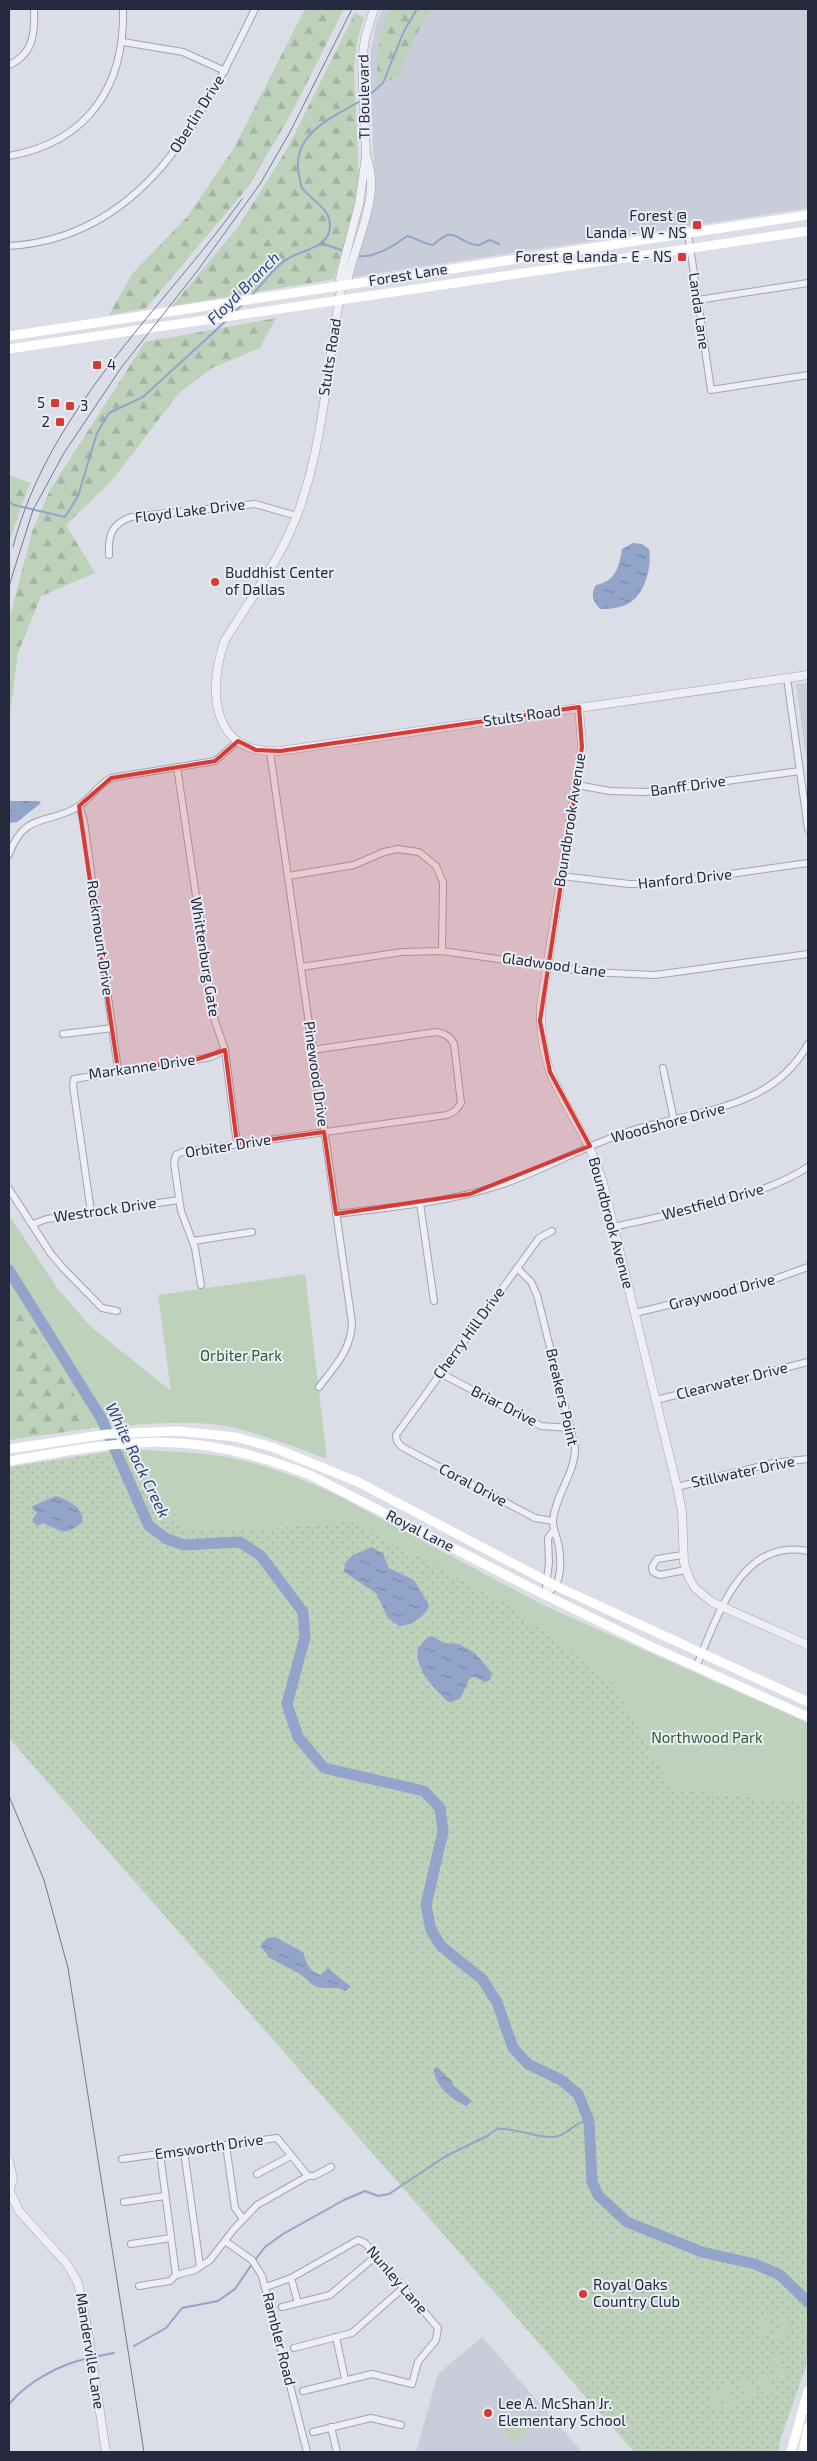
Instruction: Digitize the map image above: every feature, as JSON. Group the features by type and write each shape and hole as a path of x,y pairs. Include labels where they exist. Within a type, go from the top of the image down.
{"main road":[{"name":"Forest Lane","path":"9,336 808,214"},
{"path":"789,217 792,234"},
{"name":"Forest Lane","path":"9,349 308,307 808,231"},
{"path":"516,258 518,275"},
{"name":"Royal Lane","path":"9,1448 125,1432 192,1432 236,1438 287,1452 358,1482 545,1581 808,1702"},
{"name":"Royal Lane","path":"9,1461 138,1443 191,1444 232,1450 282,1464 310,1475 544,1595 808,1717"},
{"path":"282,1464 287,1452"},
{"path":"791,2452 808,2392"},
{"path":"797,2426 808,2427 803,2452"}],"street":[{"path":"9,65 18,60 32,42 35,30 34,9"},
{"path":"9,156 45,146 68,133 89,115 107,91 115,74 122,42 123,9"},
{"name":"Oberlin Drive","path":"9,246 52,239 70,233 104,217 127,201 148,182 186,137 225,71 255,9"},
{"name":"TI Boulevard","path":"338,302 342,284 340,279 342,268 359,204 366,156 362,70 365,38 374,9"},
{"path":"122,42 183,52 225,71"},
{"name":"Landa Lane","path":"688,233 711,390 808,375"},
{"path":"698,300 808,283"},
{"name":"Stults Road","path":"338,302 311,466 297,516 275,561 225,640 218,658 214,688 218,714 223,724 238,741 256,750 270,752 808,675"},
{"name":"Floyd Lake Drive","path":"109,555 108,540 110,532 123,520 131,517 255,504 297,516"},
{"path":"787,678 808,829"},
{"name":"Boundbrook Avenue","path":"578,707 582,747 547,965 540,1021 546,1057 557,1088 590,1146 599,1168 678,1487 682,1510 683,1555 686,1570 702,1596 808,1645"},
{"path":"9,854 18,836 31,824 79,806 106,781 129,774 207,763 220,758 238,741"},
{"name":"Pinewood Drive","path":"270,752 352,1322 351,1335 345,1353 320,1387"},
{"name":"Whittenburg Gate","path":"177,767 214,1018 225,1050 237,1144"},
{"name":"Banff Drive","path":"577,785 610,791 645,792 800,771"},
{"name":"Rockmount Drive","path":"79,806 84,821 118,1070"},
{"path":"288,876 354,865 384,852 398,849 419,852 436,866 443,882 442,950"},
{"name":"Hanford Drive","path":"561,876 629,884 659,884 808,863"},
{"name":"Gladwood Lane","path":"301,967 402,952 442,950 621,975 655,974 808,954"},
{"path":"63,1034 112,1028"},
{"name":"Orbiter Drive","path":"201,1284 193,1241 184,1220 179,1200 174,1163 176,1155 182,1152 447,1115 455,1111 461,1103 454,1044 451,1038 444,1034 436,1032 312,1050"},
{"name":"Woodshore Drive","path":"336,1214 420,1203 498,1186 590,1146 638,1128 724,1108 756,1095 779,1079 799,1058 808,1044"},
{"name":"Markanne Drive","path":"91,1212 73,1086 74,1078 195,1060 211,1057 225,1050"},
{"path":"663,1068 674,1120"},
{"name":"Westfield Drive","path":"614,1227 749,1194 777,1184 808,1167"},
{"path":"9,1189 51,1254 70,1276 102,1308 117,1310"},
{"name":"Westrock Drive","path":"33,1224 47,1219 179,1200"},
{"path":"420,1203 434,1300"},
{"name":"Cherry Hill Drive","path":"396,1442 398,1430 539,1238 552,1231"},
{"path":"193,1241 252,1232"},
{"name":"Graywood Drive","path":"635,1313 772,1280 808,1267"},
{"name":"Breakers Point","path":"517,1268 531,1282 537,1295 571,1428 575,1457 557,1504 553,1521 553,1531 557,1538 560,1556 556,1586"},
{"name":"Clearwater Drive","path":"656,1400 808,1362"},
{"name":"Briar Drive","path":"440,1372 536,1424 550,1428 571,1428"},
{"name":"Coral Drive","path":"396,1442 402,1447 535,1518 553,1521"},
{"name":"Stillwater Drive","path":"678,1487 773,1463 808,1460"},
{"name":"Breakers Point","path":"544,1595 549,1563 548,1538 553,1531"},
{"path":"696,1666 732,1589 751,1565 775,1552 787,1550 808,1551"},
{"path":"683,1555 657,1559 652,1567 653,1572 660,1575 686,1570"},
{"path":"544,1595 556,1586"},
{"name":"Emsworth Drive","path":"122,2159 277,2138 308,2176"},
{"path":"226,2145 235,2208 243,2220"},
{"path":"184,2151 200,2266"},
{"path":"160,2154 176,2275"},
{"path":"257,2174 291,2156"},
{"path":"9,2161 13,2179 9,2190"},
{"path":"139,2286 170,2281 176,2275 210,2260 257,2205 308,2176 314,2176 331,2167"},
{"name":"Manderville Lane","path":"9,2190 18,2211"},
{"path":"124,2202 165,2196"},
{"name":"Manderville Lane","path":"9,2205 18,2211 75,2275 82,2295 106,2452"},
{"path":"131,2244 171,2238"},
{"name":"Nunley Lane","path":"266,2287 291,2278 358,2240 365,2243 438,2328 438,2335 418,2362 412,2384 372,2374 345,2379"},
{"name":"Rambler Road","path":"225,2241 247,2256 262,2276 307,2452"},
{"path":"282,2307 330,2295 376,2256"},
{"path":"291,2278 298,2303"},
{"path":"294,2348 352,2332 404,2287"},
{"path":"303,2391 345,2379 336,2337"},
{"path":"313,2432 371,2418 401,2425"},
{"path":"331,2428 337,2452"}],"highlighted area":[{"path":"579,707 582,747 540,1021 550,1072 590,1146 470,1194 336,1214 324,1132 237,1144 225,1050 195,1060 118,1070 79,806 111,778 215,761 238,741 256,750 280,751"}],"shaded area":[{"path":"383,9 808,9 808,208 353,277 373,203 374,171 370,57 377,21"},
{"path":"808,683 808,771 796,684"},
{"name":"Lee A. McShan Jr. Elementary School","path":"482,2337 582,2452 416,2452 438,2374"}],"green space":[{"path":"305,9 344,9 291,114 248,187 146,308 109,315 132,274 188,216 234,148"},
{"path":"390,9 431,9 416,35 399,76 377,85 381,36"},
{"path":"355,13 364,18 358,37 354,66 359,181 356,202 334,279 172,306 238,227 288,147"},
{"path":"276,318 260,348 212,368 179,393 114,478 66,525 95,573 41,596 18,653 9,721 9,620 32,532 50,490 145,342"},
{"path":"9,475 30,483 9,542"},
{"name":"Orbiter Park","path":"9,1215 58,1289 90,1326 171,1391 158,1295 305,1274 327,1459 258,1435 218,1425 164,1423 92,1428 65,1376 9,1286"},
{"path":"9,1286 65,1376 92,1428 9,1440"},
{"name":"Royal Oaks Country Club","path":"126,1449 150,1499 186,1528 252,1530 352,1521 504,1602 612,1681 672,1789 802,1802 808,1800 808,2361 781,2437 778,2452 634,2452 9,1738 9,1467"},
{"name":"Northwood Park","path":"126,1449 222,1456 254,1463 301,1479 331,1492 543,1605 808,1723 808,1800 802,1802 672,1789 612,1681 504,1602 352,1521 252,1530 186,1528 150,1499"},
{"path":"764,2314 773,2317 766,2337 758,2334"},
{"path":"781,2319 790,2321 783,2342 774,2339"},
{"path":"779,2354 786,2375 777,2378 770,2357"},
{"path":"766,2373 773,2393 764,2396 757,2376"},
{"path":"750,2378 757,2399 748,2402 741,2381"},
{"path":"728,2385 735,2406 726,2409 719,2388"},
{"path":"716,2389 723,2410 714,2413 707,2392"},
{"path":"524,2412 535,2424 515,2443 503,2430"}],"water":[{"path":"633,543 642,544 649,549 649,570 641,591 631,602 624,606 600,609 593,598 596,585 612,577 618,567 622,549"},
{"path":"9,801 39,801 41,803 17,822 10,823"},
{"path":"56,1496 70,1502 81,1513 82,1522 71,1530 63,1531 43,1523 37,1526 32,1520 37,1513 32,1508 33,1506"},
{"path":"372,1547 383,1554 389,1568 414,1580 429,1606 417,1620 399,1626 388,1618 376,1593 344,1572 345,1563 353,1555"},
{"path":"432,1636 444,1643 459,1644 475,1653 492,1673 490,1680 485,1682 475,1677 470,1678 460,1699 451,1702 447,1701 426,1677 419,1664 418,1648 427,1638"},
{"path":"275,1937 303,1952 313,1971 321,1975 328,1968 351,1987 345,1991 338,1988 322,1988 313,1985 300,1974 270,1958 260,1946 267,1938"},
{"path":"437,2067 452,2081 453,2085 472,2101 466,2106 455,2100 445,2091 440,2086 435,2075 434,2069"}],"waterway":[{"name":"Floyd Branch","path":"366,98 383,83 404,31 417,9"},
{"name":"Floyd Branch","path":"252,295 284,261 318,245 327,237 330,224 326,212 302,188 298,161 301,148 316,128 362,100"},
{"path":"359,256 378,253 407,236 433,245 446,236 451,235 476,245 490,240 499,244"},
{"path":"321,243 344,251"},
{"name":"Floyd Branch","path":"236,311 243,304"},
{"name":"Floyd Branch","path":"9,502 14,505 65,517 78,496 97,433 109,413 143,397 227,320"},
{"name":"White Rock Creek","path":"9,1270 101,1418 149,1526 167,1539 184,1545 240,1542 261,1556 303,1612 305,1637 287,1704 298,1737 324,1768 424,1791 440,1808 443,1831 426,1905 431,1930 441,1946 482,1979 497,2002 513,2048 528,2064 561,2080 578,2094 589,2121 592,2182 598,2195 627,2222 702,2252 755,2264 780,2275 808,2302"},
{"path":"255,2260 265,2247 283,2234 344,2200 365,2191 378,2196 389,2194 446,2156 487,2136 497,2129 552,2137 558,2136 580,2123 589,2121"},
{"path":"134,2346 166,2328 182,2308 218,2301 235,2289 252,2264"},
{"path":"94,2357 114,2353"},
{"path":"10,2403 17,2395 46,2374 67,2364 89,2358"}],"tram line":[{"path":"9,586 33,510 64,453 121,368 198,270 260,184 290,132 352,9"},
{"path":"13,547 30,497 52,450 80,406 111,363 242,199"},
{"path":"9,1796 44,1880 68,1968 144,2452"}],"place":[{"name":"Forest @ Landa - W - NS","path":"697,225"},
{"name":"Forest @ Landa - E - NS","path":"682,257"},
{"name":"4","path":"97,365"},
{"name":"5","path":"55,403"},
{"name":"3","path":"70,406"},
{"name":"2","path":"60,422"},
{"name":"Buddhist Center of Dallas","path":"215,582"},
{"name":"Royal Oaks Country Club","path":"583,2294"},
{"name":"Lee A. McShan Jr. Elementary School","path":"488,2413"}]}
